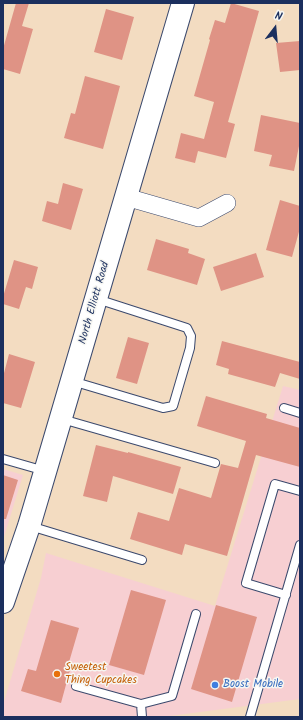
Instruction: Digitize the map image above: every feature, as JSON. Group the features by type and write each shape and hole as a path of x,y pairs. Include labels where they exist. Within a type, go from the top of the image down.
{"street":[{"name":"North Elliott Road","path":"3,602 12,565 29,526 46,472 183,3"},
{"path":"126,197 199,218 226,203"}],"lane":[{"path":"72,381 163,408 173,406 190,348 192,336 186,328 96,298"},
{"path":"284,408 300,413"},
{"path":"61,419 215,463"},
{"path":"3,459 46,472"},
{"path":"286,594 246,583 275,484 300,492"},
{"path":"29,526 142,560"},
{"path":"250,717 300,545"},
{"path":"76,686 141,704 172,696 196,614"},
{"path":"141,704 142,717"}],"shaded area":[{"path":"283,386 300,390 300,699 162,717 4,717 3,705 41,578 46,553 215,606"},
{"path":"3,469 23,475 3,540"}],"building":[{"path":"16,3 29,3 22,26 33,29 20,74 3,69 3,49"},
{"path":"231,3 259,11 228,122 235,124 226,158 198,151 195,163 175,158 181,133 204,139 214,102 194,96 215,20 225,23"},
{"path":"106,9 134,17 122,60 94,52"},
{"path":"300,41 300,70 280,72 276,43"},
{"path":"85,76 120,86 103,149 64,138 71,113 75,114"},
{"path":"261,115 300,123 300,141 294,171 269,166 272,155 254,151"},
{"path":"63,183 83,189 71,230 42,221 47,201 58,204"},
{"path":"280,200 300,206 300,228 292,257 266,250"},
{"path":"156,239 189,249 188,253 205,259 197,285 147,270"},
{"path":"256,253 264,277 221,291 213,267"},
{"path":"14,260 38,267 32,289 26,287 19,309 3,304 3,297"},
{"path":"128,337 149,343 137,384 116,378"},
{"path":"222,341 300,362 300,379 280,373 275,387 228,374 229,369 216,365"},
{"path":"9,354 35,362 21,408 3,403 3,377"},
{"path":"206,396 267,414 266,418 300,428 300,467 256,455 227,556 185,544 182,555 130,539 138,512 169,521 179,488 211,498 221,464 238,468 246,441 197,426"},
{"path":"96,445 128,452 181,467 173,494 113,476 107,502 83,496"},
{"path":"3,475 18,480 6,519 3,519"},
{"path":"131,590 166,600 144,675 109,665"},
{"path":"216,605 257,617 232,702 191,689"},
{"path":"51,620 79,628 67,669 70,670 61,703 21,691 28,669 36,671"}],"place":[{"name":"Sweetest Thing Cupcakes","path":"57,674"},
{"name":"Boost Mobile","path":"215,685"}]}
